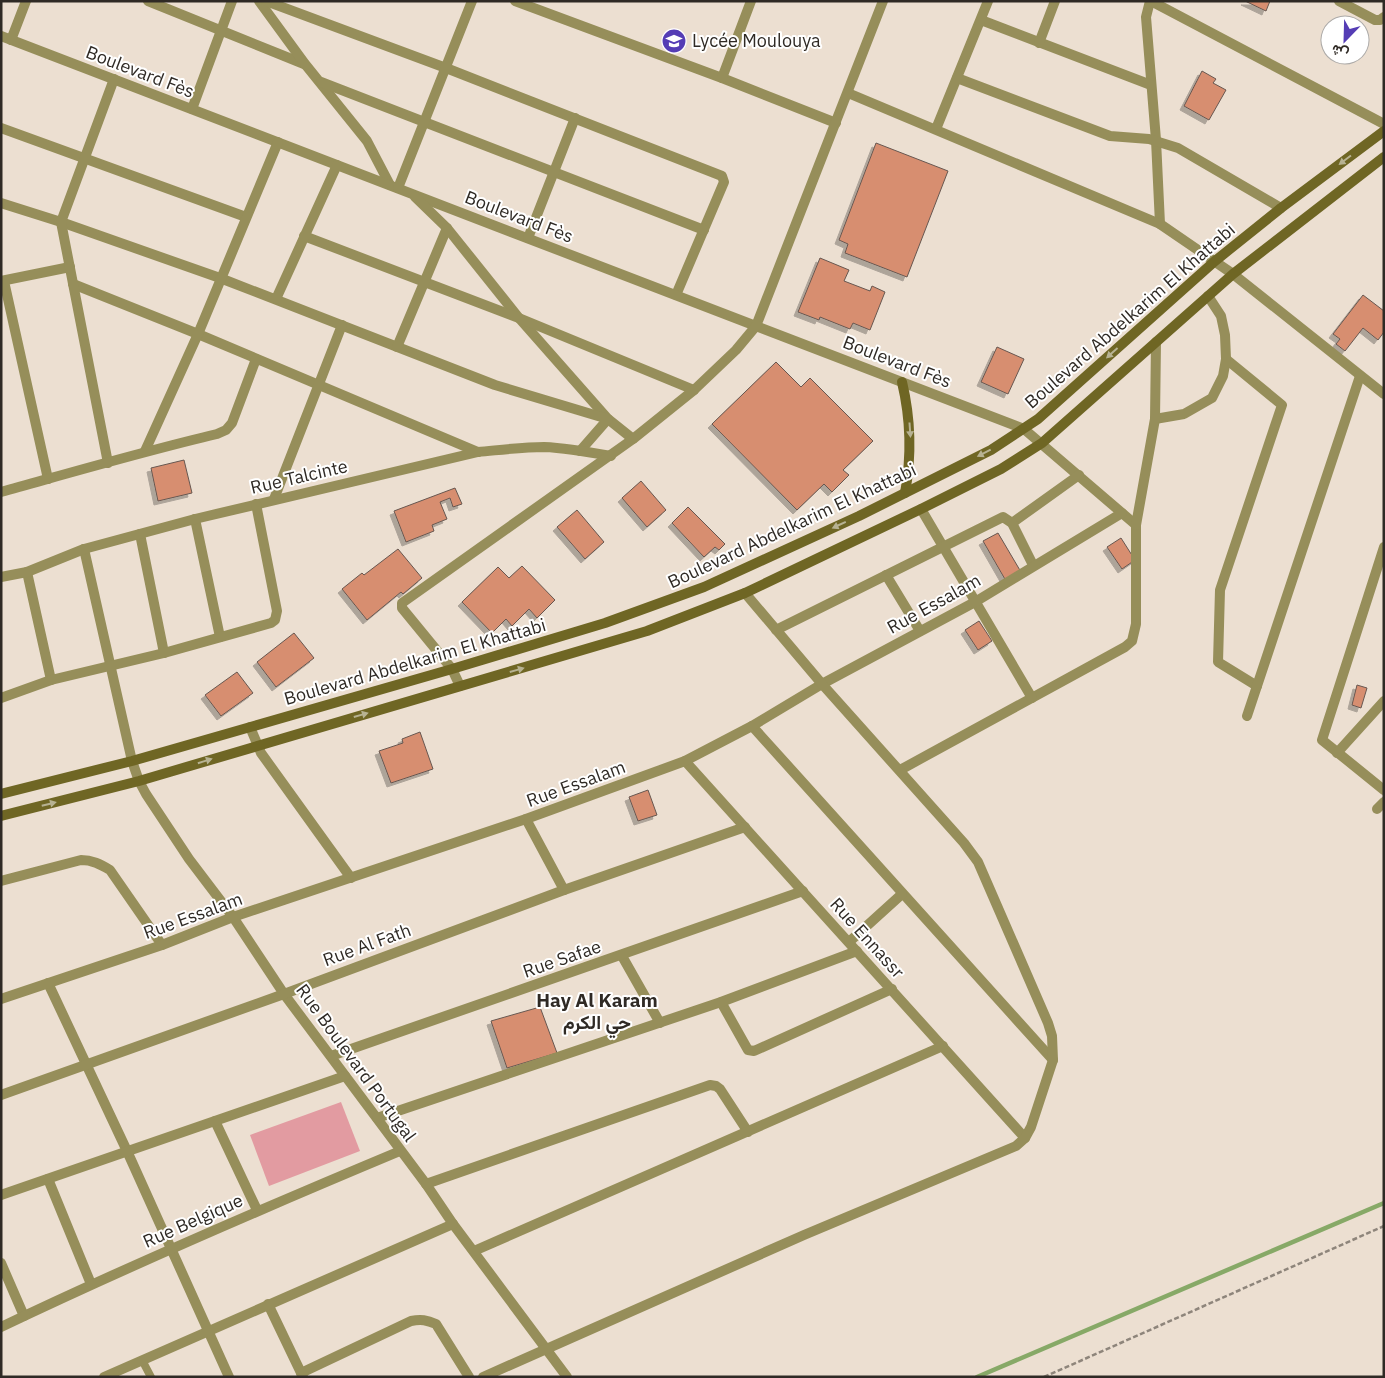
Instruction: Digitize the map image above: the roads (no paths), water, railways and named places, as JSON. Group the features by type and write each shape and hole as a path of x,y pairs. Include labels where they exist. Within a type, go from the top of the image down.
{"street":[{"path":"6,38 26,1"},
{"path":"148,1 305,64"},
{"path":"192,109 232,1"},
{"path":"259,1 305,64 367,141 394,187"},
{"path":"266,1 446,68 722,176 724,182 676,295"},
{"path":"394,187 425,122 472,1"},
{"path":"515,1 722,78 836,123"},
{"path":"722,78 751,1"},
{"path":"460,686 452,669 402,608 402,604 633,439 694,390 736,350 756,326 883,1"},
{"path":"936,129 988,1"},
{"path":"1039,43 1055,1"},
{"path":"1160,224 1156,140 1146,17 1150,1 1384,124"},
{"path":"1339,1 1375,20 1380,20 1384,17"},
{"path":"981,20 1151,85"},
{"name":"Boulevard Fès","path":"6,38 1024,429 1136,525"},
{"path":"957,78 1110,136 1156,140 1178,148 1281,208"},
{"path":"108,463 61,222 114,79"},
{"path":"321,82 704,230"},
{"path":"848,93 1160,224 1233,274 1384,394"},
{"path":"528,238 575,118"},
{"path":"1,128 246,217"},
{"name":"Boulevard Abdelkarim El Khattabi","path":"1,794 132,761 452,669 605,622 671,600 736,573 904,494 990,450 1024,429 1050,409 1215,261 1281,208 1384,131"},
{"path":"145,451 198,334 278,142"},
{"name":"Boulevard Abdelkarim El Khattabi","path":"1,816 139,781 614,642 680,619 745,593 921,509 1015,461 1042,443 1233,274 1384,157"},
{"path":"276,299 337,165"},
{"path":"411,193 447,228 519,318 608,419 633,439"},
{"path":"1,203 220,278 496,385 608,419"},
{"path":"396,347 447,228"},
{"path":"304,236 519,318 694,390"},
{"path":"48,479 2,281 70,267"},
{"path":"73,284 198,334 478,452"},
{"path":"1155,419 1184,414 1212,398 1223,376 1226,359 1225,335 1221,316 1208,296"},
{"path":"274,499 342,325"},
{"path":"900,770 1125,647 1132,641 1136,624 1136,525 1155,419 1156,342"},
{"path":"1,492 226,430 232,423 256,359"},
{"path":"1226,359 1282,405 1220,590 1218,662 1257,686"},
{"path":"1247,716 1360,376"},
{"path":"902,382 910,438 908,475 904,494"},
{"path":"580,450 608,419"},
{"name":"Rue Talcinte","path":"1,578 27,572 84,548 274,499 478,452 546,447 580,450 611,456"},
{"path":"1012,523 1079,475"},
{"path":"1,698 51,680 267,625 275,620 277,615 256,504"},
{"path":"921,509 1032,698"},
{"name":"Rue Essalam","path":"1,999 526,819 685,761 752,726 822,684 975,602 1122,513"},
{"path":"776,630 1003,516 1012,523 1033,566"},
{"path":"196,519 220,637"},
{"path":"140,534 164,652"},
{"path":"1384,547 1322,740 1384,790"},
{"name":"Rue Boulevard Portugal","path":"84,548 132,761 139,781 189,859 233,918 284,994 567,1377"},
{"path":"27,572 51,680"},
{"path":"886,575 920,631"},
{"path":"482,1377 547,1350 804,1235 1016,1146 1025,1138 1031,1126 1053,1060 1052,1036 1048,1022 978,862 950,826 822,684 745,593"},
{"path":"1337,753 1384,701"},
{"path":"752,726 1053,1060"},
{"path":"250,727 257,745 351,878"},
{"name":"Rue Ennassr","path":"685,761 1025,1138"},
{"path":"526,819 564,890"},
{"name":"Rue Al Fath","path":"1,1095 284,994 564,890 745,827"},
{"path":"1,881 81,860 89,860 100,864 110,870 162,945"},
{"name":"Rue Safae","path":"331,1056 622,956 803,891"},
{"path":"849,942 902,894"},
{"path":"377,1118 660,1023 857,951"},
{"path":"622,956 660,1023"},
{"path":"48,983 127,1151 229,1377"},
{"path":"720,1002 751,1052 892,989"},
{"path":"474,1251 943,1046"},
{"path":"1,1195 345,1076"},
{"path":"426,1184 710,1086 716,1086 720,1089 748,1132"},
{"path":"215,1121 257,1210"},
{"name":"Rue Belgique","path":"1,1327 91,1284 257,1210 400,1151"},
{"path":"48,1179 91,1284"},
{"path":"104,1377 453,1224"},
{"path":"1,1263 24,1316"},
{"path":"268,1304 302,1375 411,1321 419,1319 428,1320 436,1324 469,1377"}],"lane":[{"path":"142,1360 151,1377"}],"waterway":[{"path":"977,1377 1384,1203"}],"place":[{"name":"Lycée Moulouya","path":"674,41"}],"district":[{"name":"Hay Al Karam حي الكرم","path":"597,1011"}]}
